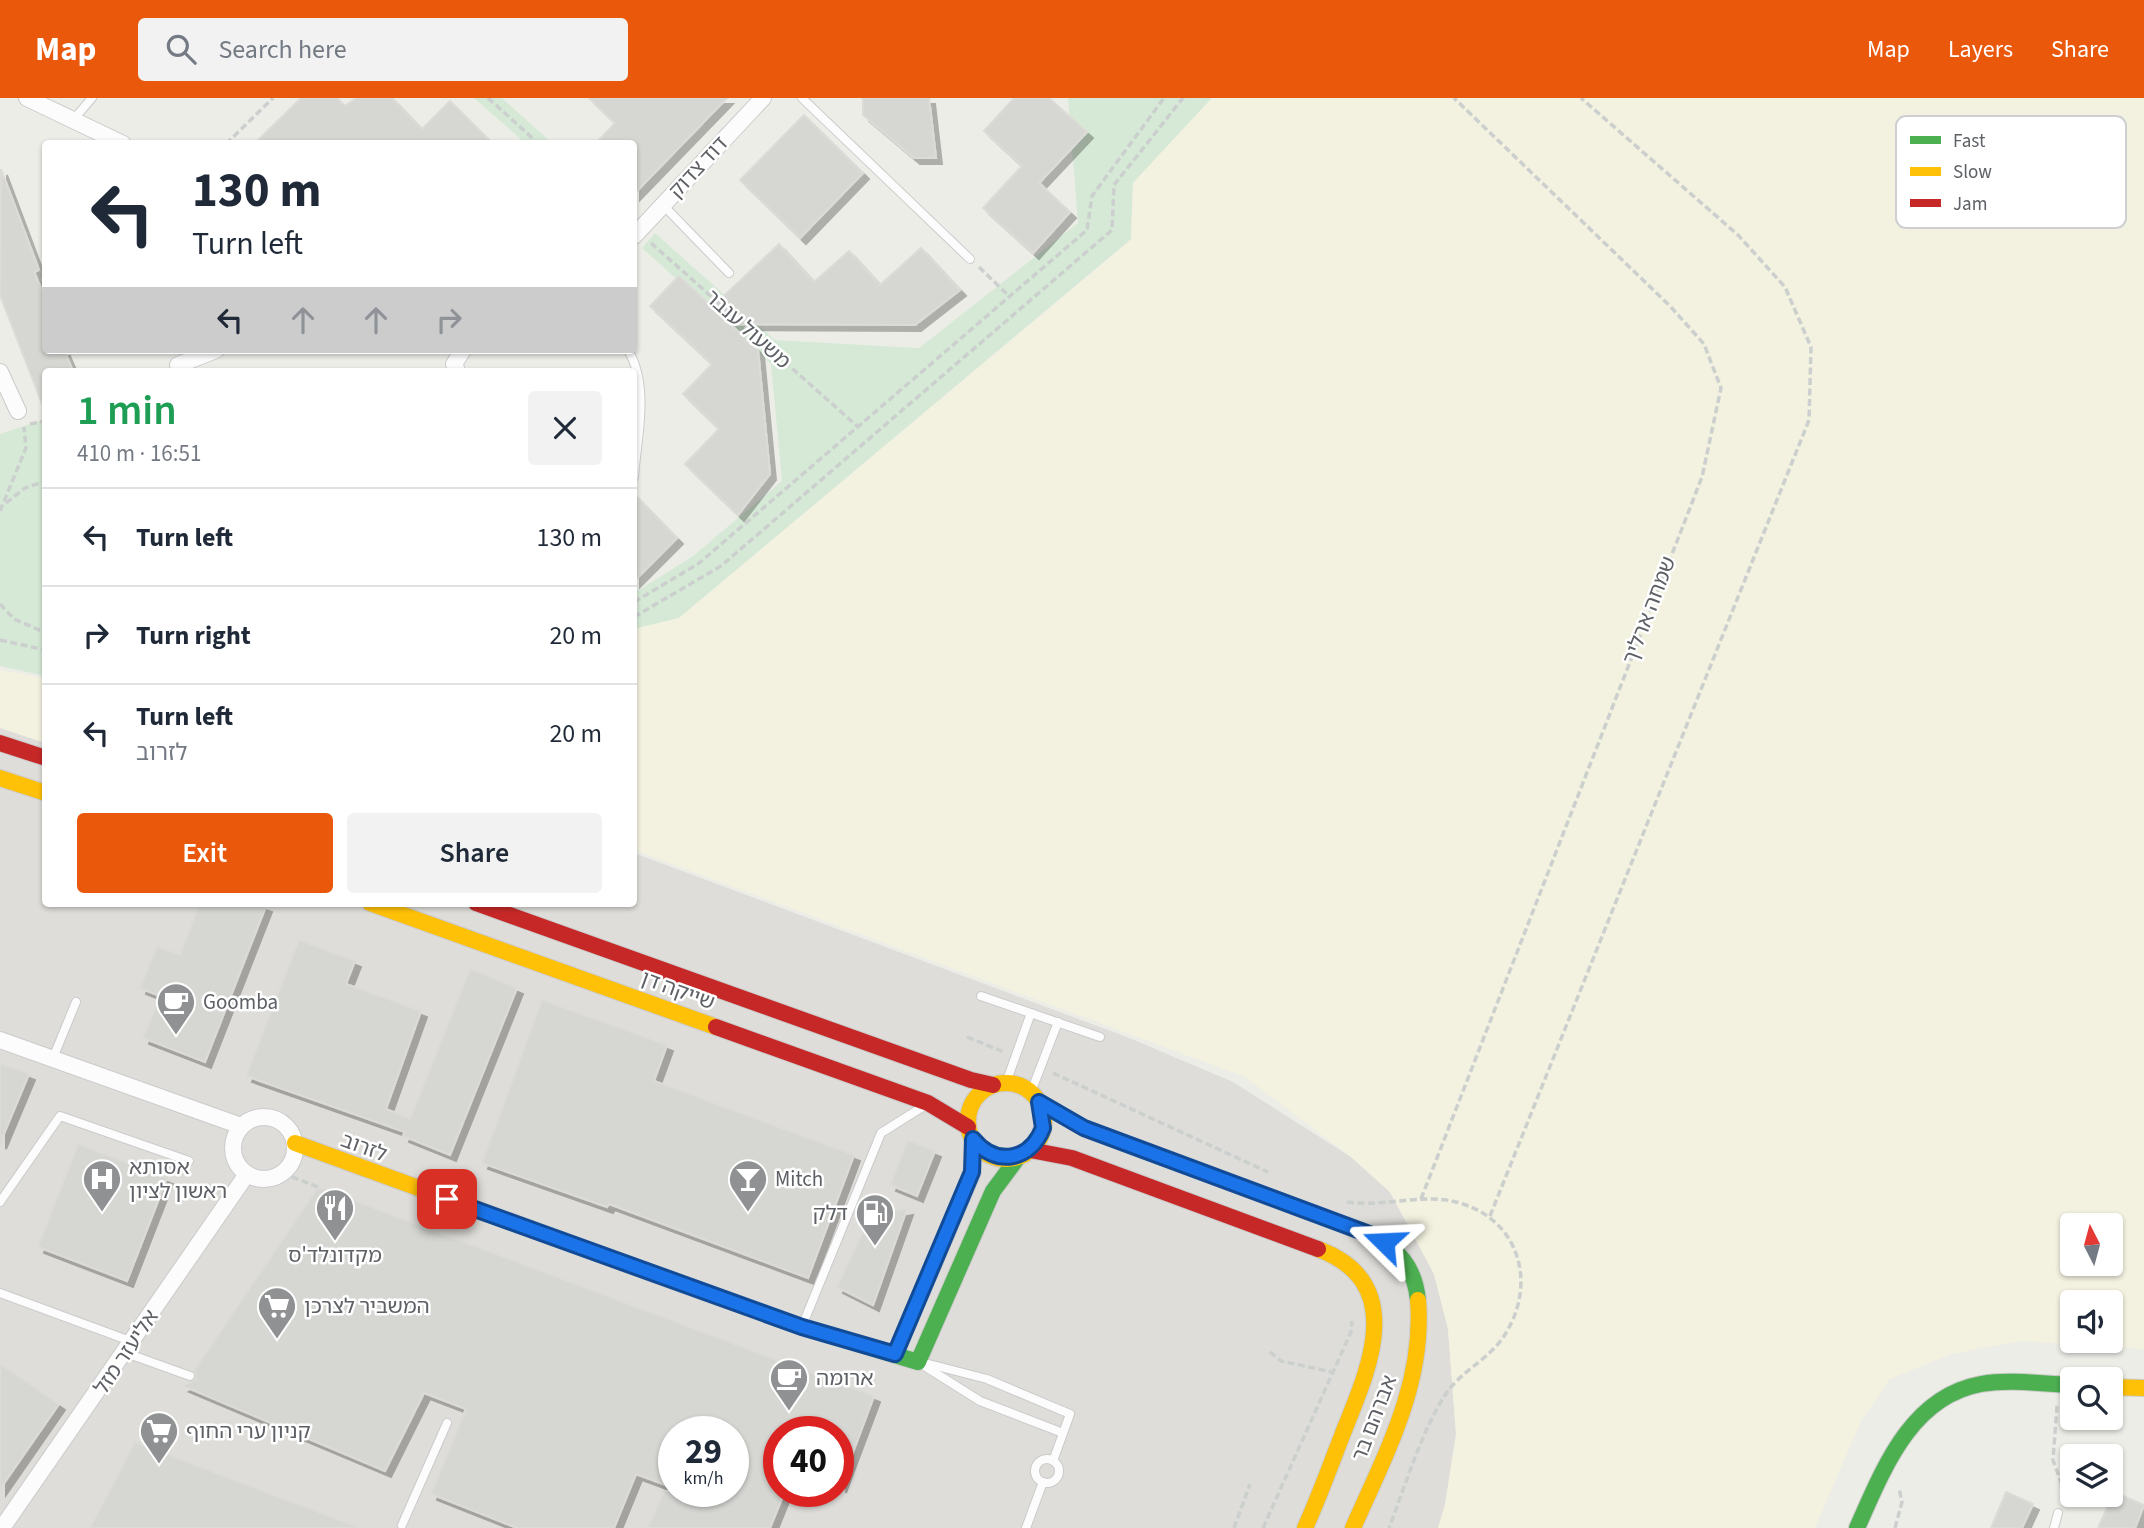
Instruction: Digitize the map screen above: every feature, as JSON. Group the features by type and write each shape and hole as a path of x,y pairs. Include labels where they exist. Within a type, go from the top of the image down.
{"street":[{"path":"27,98 106,139"},
{"name":"דוד צדוק","path":"637,233 764,98"},
{"path":"175,362 202,354"},
{"path":"0,373 21,418"},
{"path":"0,743 42,757"},
{"path":"0,778 42,792"},
{"name":"שייקה דן","path":"381,907 928,1103 971,1133"},
{"name":"שייקה דן","path":"487,907 971,1080 1000,1084"},
{"path":"0,1040 241,1126"},
{"path":"895,1354 972,1172 973,1101 982,1091 1000,1084 1035,1097 1043,1128 992,1191 918,1362"},
{"name":"אברהם בר","path":"1035,1097 1084,1128 1369,1234 1398,1251 1414,1277 1421,1315 1420,1335 1410,1394 1353,1528"},
{"path":"259,1116 276,1118 286,1125 295,1143 293,1161 282,1173 265,1179 247,1174 233,1154 235,1135 241,1126 259,1116"},
{"path":"971,1133 981,1150 993,1156 1006,1159 1024,1153"},
{"name":"לזרוב","path":"295,1143 802,1327 918,1362"},
{"name":"אברהם בר","path":"1024,1153 1072,1158 1329,1253 1346,1262 1365,1284 1377,1320 1372,1360 1305,1528"},
{"name":"אליעזר מזל","path":"2,1528 247,1174"},
{"path":"1857,1528 1891,1455 1913,1422 1934,1406 1956,1392 1983,1385 2011,1382 2060,1385"},
{"path":"2123,1387 2144,1388"}],"lane":[{"path":"73,120 92,98"},
{"path":"802,98 970,259"},
{"path":"663,205 729,273"},
{"path":"630,354 638,366 640,403 637,440"},
{"path":"981,996 1100,1037"},
{"path":"53,1058 76,1002"},
{"path":"1000,1084 1031,1013"},
{"path":"1035,1097 1058,1022"},
{"path":"802,1327 881,1133 928,1103"},
{"path":"0,1202 60,1116 189,1161"},
{"path":"0,1293 191,1376"},
{"path":"918,1362 987,1379 1070,1414 1053,1461"},
{"path":"918,1362 980,1401 1063,1433"},
{"path":"402,1525 447,1423"},
{"path":"1045,1460 1053,1461 1059,1470 1058,1477 1051,1482 1043,1482 1038,1478 1037,1467 1045,1460"},
{"path":"1026,1528 1043,1482"},
{"path":"2054,1528 2058,1513"}],"path":[{"path":"230,140 273,98"},
{"path":"488,98 535,140"},
{"path":"637,615 721,566 1112,230 1114,185 1183,98"},
{"name":"שמחה ארליך","path":"1421,1199 1702,477 1721,388 1704,344 1670,306 1454,98"},
{"path":"1490,1216 1810,420 1811,347 1785,287 1738,235 1581,98"},
{"path":"637,600 698,564 1087,230 1092,196 1161,99"},
{"name":"משעול ענבר","path":"637,235 858,426"},
{"path":"970,259 1010,297"},
{"path":"0,511 26,448 21,418 42,421"},
{"path":"4,504 25,488 42,482"},
{"path":"0,604 14,619 42,631"},
{"path":"0,640 42,649"},
{"path":"282,1173 318,1187"},
{"path":"1263,1528 1350,1332 1352,1319"},
{"path":"1270,1352 1281,1361 1332,1372"},
{"path":"2058,1513 2063,1497 2053,1460 2060,1416"},
{"path":"1234,1528 1250,1484"}],"shaded area":[{"path":"0,725 42,740 42,907 637,907 637,854 1132,1039 1233,1082 1351,1157 1390,1192 1434,1274 1448,1329 1456,1434 1445,1505 1438,1528 0,1528"}],"green space":[{"path":"474,98 502,98 549,140 522,140"},
{"path":"1068,98 1212,98 1133,183 1131,239 679,618 637,628 637,591 693,556 782,481 771,364 642,248 655,233 775,340 919,348 1078,223"},
{"path":"42,420 42,675 0,666 0,434"}],"sand":[{"path":"1212,98 2144,98 2144,1349 2123,1348 2123,1290 2060,1290 2060,1343 2022,1341 1951,1354 1890,1379 1861,1421 1815,1528 1438,1528 1445,1505 1456,1434 1448,1329 1434,1274 1390,1192 1351,1157 1245,1077 637,851 637,628 679,618 1131,240 1133,183"},
{"path":"0,670 42,677 42,742 0,728"}],"building":[{"path":"301,98 337,98 345,106 356,98 392,98 422,129 450,101 489,140 258,140"},
{"path":"589,98 727,98 637,191 637,140 599,140 615,123"},
{"path":"863,98 929,98 936,158 914,158 863,115"},
{"path":"1014,98 1049,98 1087,132 1039,183 1070,212 1033,253 983,208 1022,166 984,131"},
{"path":"804,115 863,173 800,238 740,180"},
{"path":"1,169 39,270 34,272 42,291 42,354 66,354 72,368 42,368 42,404 0,295"},
{"path":"779,244 814,282 849,251 880,285 921,248 960,290 915,325 730,324 758,350 770,474 738,515 685,464 719,429 683,394 712,364 650,306 679,276 712,307"},
{"path":"637,497 677,538 637,578"},
{"path":"198,907 266,907 205,1062 143,1038 160,996 140,988 157,946 180,955"},
{"path":"299,940 355,961 346,984 421,1011 386,1109 410,1119 470,969 517,988 450,1155 403,1136 405,1132 246,1076"},
{"path":"542,1000 667,1045 654,1081 854,1155 808,1278 609,1204 607,1207 482,1163"},
{"path":"0,1063 29,1074 0,1143"},
{"path":"908,1140 935,1151 917,1196 890,1185"},
{"name":"אסותא ראשון לציון","path":"78,1144 167,1178 127,1281 38,1247"},
{"path":"318,1187 777,1360 769,1382 789,1390 799,1368 874,1396 854,1450 854,1416 763,1416 763,1507 779,1507 770,1528 648,1528 658,1505 658,1507 749,1507 749,1416 658,1416 658,1482 636,1474 614,1528 517,1528 431,1494 466,1409 424,1393 385,1471 183,1386 196,1379 194,1371"},
{"path":"907,1209 873,1305 837,1287 870,1216"},
{"path":"0,1364 59,1404 0,1489"},
{"name":"קניון ערי החוף","path":"135,1442 357,1527 357,1528 90,1528"},
{"path":"2006,1492 2033,1504 2022,1528 1991,1528"},
{"path":"2123,1496 2144,1505 2135,1528 2098,1528 2107,1507 2123,1507"}],"traffic: fast":[{"path":"1039,1102 1084,1128 1369,1234 1389,1246 1409,1268 1418,1300"},
{"path":"671,1280 802,1327 918,1362 993,1191 1019,1156"},
{"path":"1857,1528 1877,1483 1902,1439 1917,1420 1935,1404 1956,1392 1981,1384 2015,1382 2060,1384"}],"traffic: slow":[{"path":"0,778 42,792"},
{"path":"381,907 716,1027"},
{"path":"1006,1083 1020,1086 1033,1094 1041,1107 1044,1121 1041,1135 1033,1148 1020,1156 1006,1159 992,1156 979,1148 971,1135 968,1121 971,1107 979,1094 992,1086 1006,1083"},
{"path":"295,1143 671,1280"},
{"path":"1305,1528 1364,1378 1374,1327 1372,1303 1363,1282 1345,1264 1318,1249"},
{"path":"1353,1528 1389,1446 1409,1389 1419,1331 1418,1300"},
{"path":"2123,1387 2144,1388"}],"traffic: jam":[{"path":"0,743 42,757"},
{"path":"487,907 971,1080 993,1085"},
{"path":"716,1027 928,1103 968,1127"},
{"path":"1030,1150 1072,1158 1318,1249"}],"place":[{"name":"Goomba","path":"176,1036"},
{"name":"אסותא ראשון לציון","path":"102,1213"},
{"name":"Mitch","path":"748,1213"},
{"name":"מקדונלד'ס","path":"335,1242"},
{"name":"דלק","path":"875,1247"},
{"name":"המשביר לצרכן","path":"277,1340"},
{"name":"ארומה","path":"789,1412"},
{"name":"קניון ערי החוף","path":"159,1465"}],"route":[{"path":"447,1199 802,1327 895,1354 972,1172 975,1158 973,1139 981,1150 1006,1159 1030,1150 1039,1140 1043,1128 1044,1115 1039,1102 1084,1128 1341,1226 1369,1234 1384,1242"}]}
